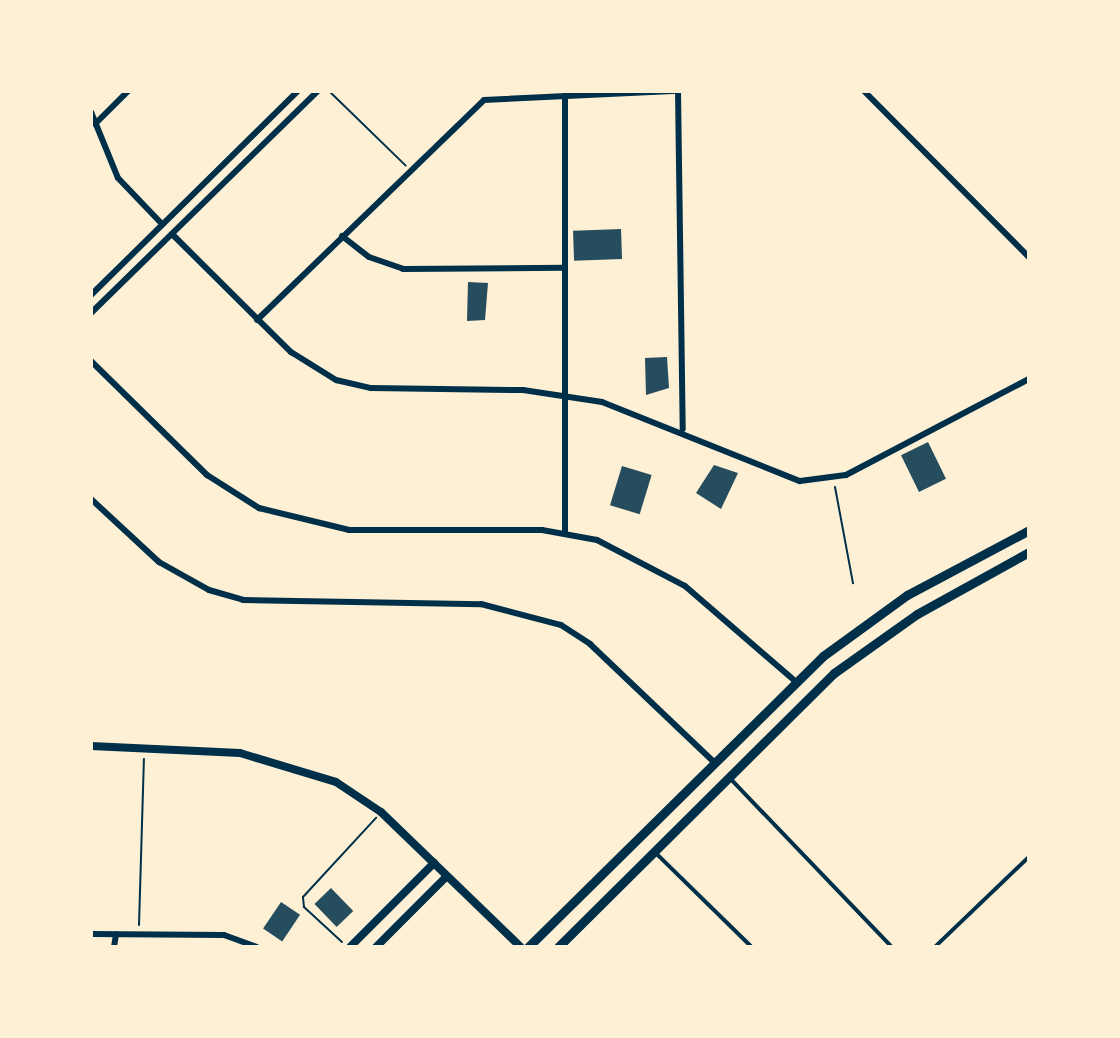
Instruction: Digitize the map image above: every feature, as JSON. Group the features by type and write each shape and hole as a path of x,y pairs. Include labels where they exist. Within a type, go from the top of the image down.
{"main road":[{"path":"528,947 795,681 885,609 1029,530"},
{"path":"558,947 728,776 860,652 1029,552"}],"street":[{"path":"95,124 128,91"},
{"path":"91,295 298,91"},
{"path":"91,313 318,91"},
{"path":"257,320 484,100 678,91 683,429"},
{"path":"864,91 1029,257"},
{"path":"565,95 565,533"},
{"path":"91,112 118,178 162,225"},
{"path":"172,234 304,363 353,385 565,395 683,429 783,477 833,479 1029,379"},
{"path":"342,236 369,257 403,269 565,268"},
{"path":"91,361 207,475 288,519 349,530 565,533 658,567 795,681"},
{"path":"91,499 159,562 209,590 243,600 481,604 561,625 598,651 713,761"},
{"path":"91,746 145,751 240,753 289,763 336,782 381,812 520,947"},
{"path":"349,947 434,863"},
{"path":"376,947 447,876"},
{"path":"91,934 224,935 257,947"},
{"path":"114,947 116,934"}],"lane":[{"path":"728,776 892,947"},
{"path":"655,852 752,947"},
{"path":"935,947 1029,857"}],"path":[{"path":"329,91 409,170"},
{"path":"833,479 853,583"},
{"path":"139,934 145,751"},
{"path":"349,947 304,907 303,897 381,812"}],"building":[{"path":"621,229 622,259 574,261 573,231"},
{"path":"468,282 488,283 485,320 467,321"},
{"path":"667,357 669,388 646,395 645,358"},
{"path":"928,442 946,479 919,492 901,455"},
{"path":"714,465 738,473 721,509 696,493"},
{"path":"622,466 652,475 640,514 610,505"},
{"path":"331,888 353,911 337,927 314,904"},
{"path":"281,902 300,915 282,941 263,929"}]}
